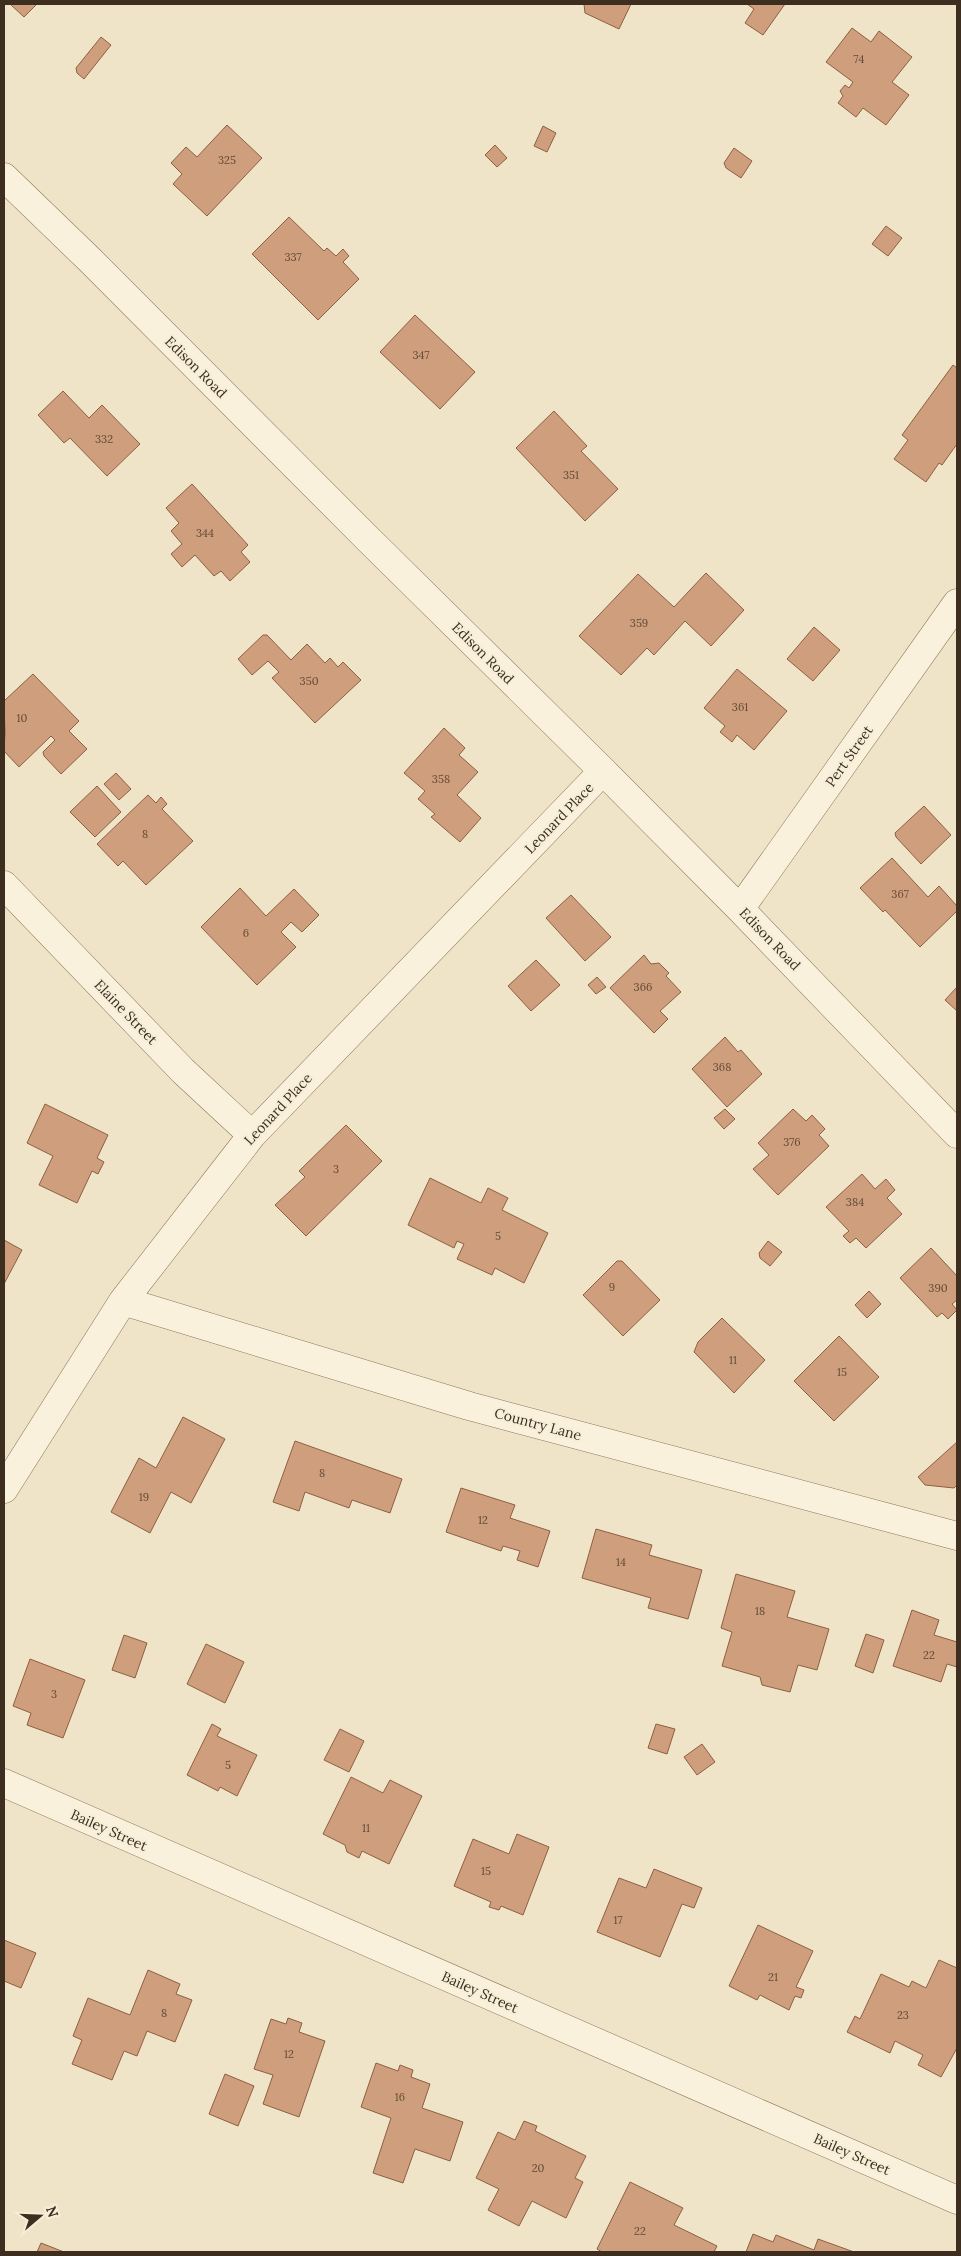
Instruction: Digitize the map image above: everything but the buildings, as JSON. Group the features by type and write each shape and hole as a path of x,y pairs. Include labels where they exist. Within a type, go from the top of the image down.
{"street":[{"name":"Edison Road","path":"4,177 90,260 603,771 740,909 957,1134"},
{"name":"Pert Street","path":"740,909 957,603"},
{"name":"Leonard Place","path":"4,1489 122,1301 252,1135 603,771"},
{"name":"Elaine Street","path":"4,885 183,1070 252,1135"},
{"name":"Country Lane","path":"122,1301 469,1406 957,1536"},
{"name":"Bailey Street","path":"4,1783 957,2200"}]}
